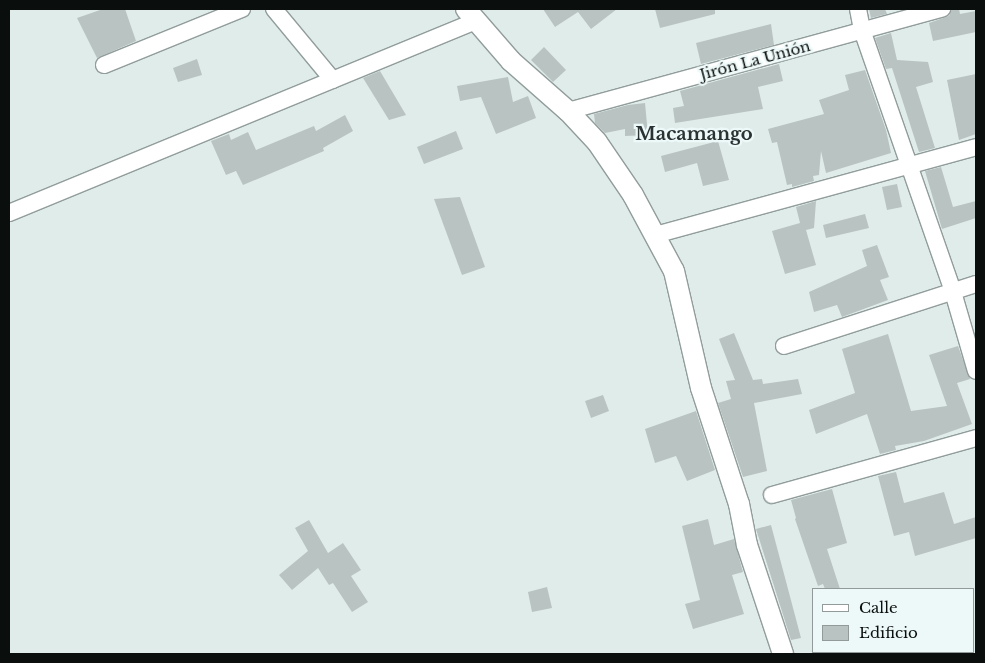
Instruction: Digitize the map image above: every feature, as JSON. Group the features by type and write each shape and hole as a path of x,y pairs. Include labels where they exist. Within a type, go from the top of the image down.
{"street":[{"path":"104,65 242,9"},
{"path":"274,9 333,80"},
{"path":"858,9 862,30 953,292 976,371"},
{"name":"Jirón La Unión","path":"568,111 942,9"},
{"path":"9,213 333,80 471,15 511,61 568,111 597,142 633,194 674,271 701,388 739,504 747,545 783,654"},
{"path":"655,235 976,147"},
{"path":"784,346 976,284"},
{"path":"772,495 976,438"}],"building":[{"path":"103,9 125,9 136,41 97,58 77,18"},
{"path":"543,9 617,9 591,29 578,12 555,27"},
{"path":"655,9 715,9 715,14 660,28"},
{"path":"869,9 885,9 887,14 871,18"},
{"path":"952,9 959,9 960,14 976,11 976,32 933,41 929,23 949,16"},
{"path":"771,24 774,45 701,64 696,43"},
{"path":"891,33 897,60 928,62 933,82 916,87 935,148 919,152 892,68 886,69 875,38"},
{"path":"544,47 566,70 553,82 531,60"},
{"path":"197,59 202,75 178,82 173,68"},
{"path":"779,64 783,81 758,87 763,109 675,123 673,108 684,106 680,91"},
{"path":"865,70 886,130 891,153 826,173 821,151 819,175 813,176 814,181 792,187 792,184 787,185 777,142 772,143 768,129 824,114 819,100 849,90 845,75"},
{"path":"380,71 406,115 389,120 363,78"},
{"path":"976,74 976,134 959,140 947,80"},
{"path":"508,77 513,102 528,96 536,118 496,134 481,97 460,101 457,86"},
{"path":"645,103 648,135 625,136 625,129 605,133 595,123 594,114 628,105"},
{"path":"345,115 353,131 323,148 324,151 243,185 236,171 226,175 211,141 229,134 231,140 248,132 256,150 314,126 316,131"},
{"path":"456,131 463,149 424,164 417,147"},
{"path":"718,141 729,180 703,186 697,163 665,172 661,156"},
{"path":"941,167 953,207 976,201 976,218 942,229 925,171"},
{"path":"897,184 902,207 887,210 882,187"},
{"path":"460,197 485,267 462,275 434,199"},
{"path":"816,201 814,228 806,230 816,265 785,274 772,231 800,223 796,207"},
{"path":"865,214 869,228 826,238 823,225"},
{"path":"877,245 889,277 880,280 888,300 842,317 837,305 814,312 809,292 867,266 862,250"},
{"path":"734,333 753,380 762,379 763,384 798,379 802,394 754,403 767,471 743,477 718,403 731,399 726,381 735,380 719,339"},
{"path":"888,334 911,411 947,406 929,355 958,346 970,379 957,383 972,424 924,441 895,446 896,450 880,454 867,414 816,434 809,410 855,393 842,349"},
{"path":"603,395 609,411 591,418 585,401"},
{"path":"696,411 715,470 687,481 676,456 655,463 645,429"},
{"path":"896,472 904,503 944,492 954,524 976,517 976,538 915,556 909,532 894,536 878,476"},
{"path":"832,489 847,543 827,549 840,588 825,588 823,584 818,586 795,519 791,500"},
{"path":"708,519 714,545 734,539 743,572 732,575 744,614 693,629 685,604 700,600 682,526"},
{"path":"309,520 328,553 343,543 361,570 351,576 368,602 352,612 333,583 329,585 318,568 292,590 279,575 308,551 295,528"},
{"path":"771,525 801,638 791,640 756,529"},
{"path":"547,587 552,608 532,612 528,592"}],"district":[{"name":"Macamango","path":"694,134"}]}
